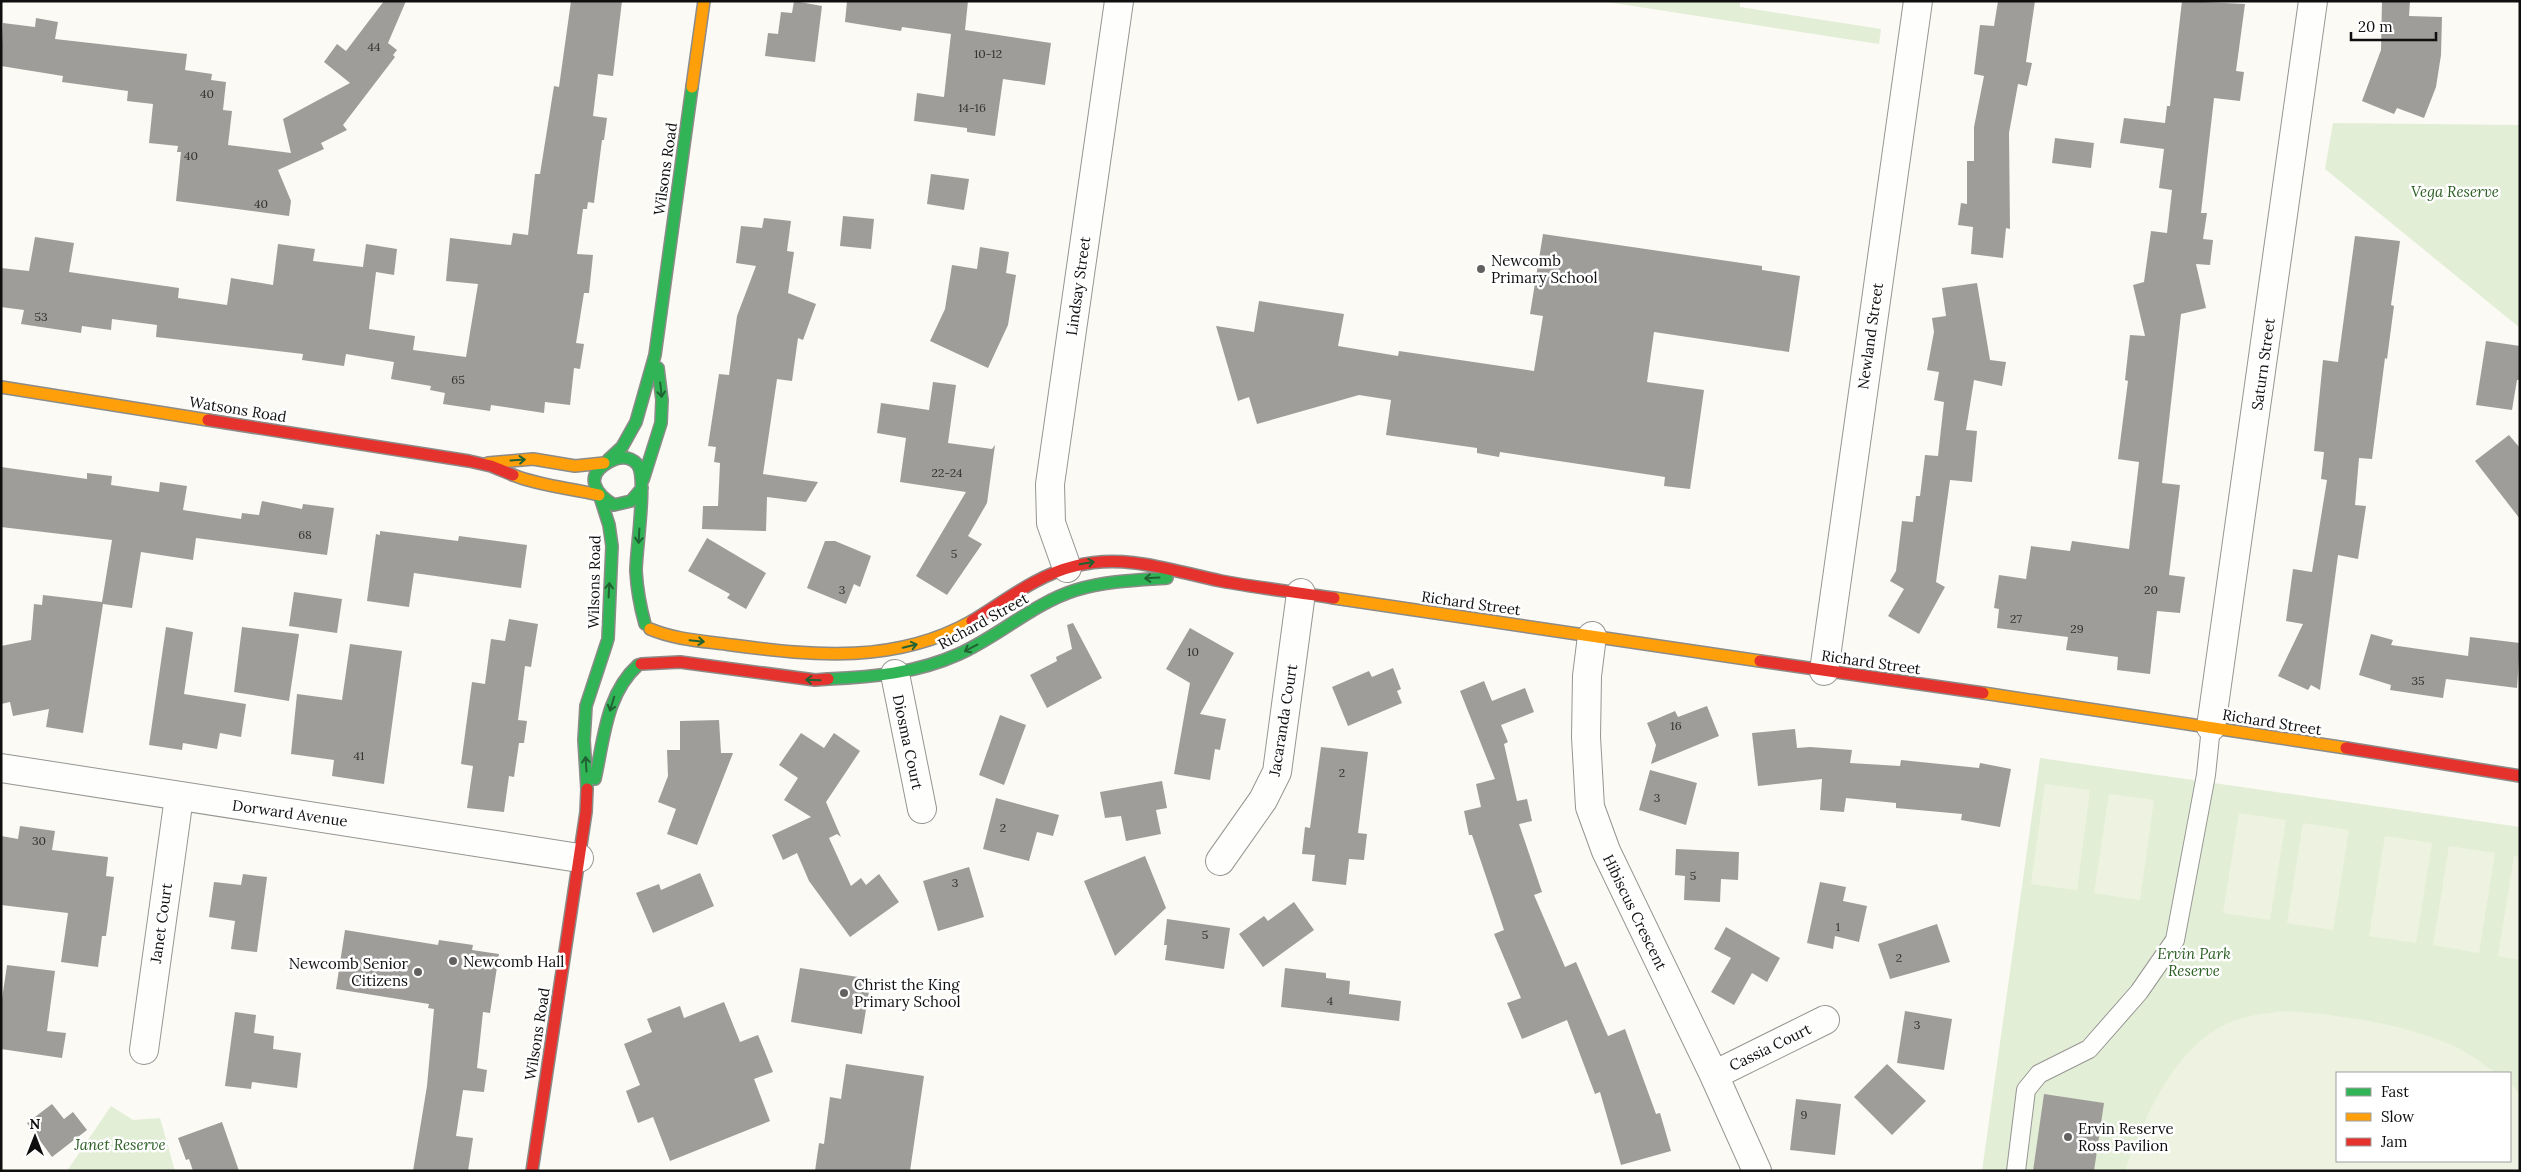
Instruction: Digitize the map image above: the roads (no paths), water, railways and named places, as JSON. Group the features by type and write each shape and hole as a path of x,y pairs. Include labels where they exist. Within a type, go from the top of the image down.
{"street":[{"name":"Wilsons Road","path":"606,462 622,447 636,422 657,342 704,1"},
{"name":"Lindsay Street","path":"1071,579 1051,523 1050,484 1118,1"},
{"name":"Newland Street","path":"1824,671 1918,1"},
{"name":"Saturn Street","path":"2212,727 2313,1"},
{"name":"Wilsons Road","path":"586,812 612,702 621,682 651,655 654,645 640,609 637,580 643,484 660,423 662,400 657,342"},
{"name":"Watsons Road","path":"1,387 469,461 491,466 532,483 567,487 600,496"},
{"path":"618,458 629,460 638,466 643,484 638,497 624,505 608,503 600,496 595,487 595,476 606,462 618,458"},
{"name":"Watsons Road","path":"469,461 492,462 533,459 575,466 606,462"},
{"name":"Wilsons Road","path":"532,1171 586,812 588,793 584,729 586,706 592,680 607,640 612,546 609,525 600,496"},
{"name":"Richard Street","path":"634,619 676,639 811,656 849,656 892,663 943,660 998,632 1045,604 1071,579 1094,561 1136,562 1218,580 1302,593 2212,727 2520,776"},
{"name":"Richard Street","path":"607,640 608,648 617,661 626,666 680,662 815,680 855,680 892,663 923,643 946,634 1034,582 1071,579 1180,577 1218,580"},
{"name":"Jacaranda Court","path":"1220,861 1264,800 1277,772 1302,593"},
{"path":"986,612 998,632"},
{"path":"607,640 612,628 622,621"},
{"name":"Hibiscus Crescent","path":"1592,636 1587,676 1586,737 1590,807 1606,852 1714,1075 1757,1171"},
{"name":"Diosma Court","path":"892,663 922,809"},
{"name":"Dorward Avenue","path":"1,768 579,858"},
{"name":"Janet Court","path":"144,1050 179,797"},
{"name":"Cassia Court","path":"1714,1075 1825,1020"}],"lane":[{"path":"2016,1171 2026,1090 2039,1074 2088,1049 2139,992 2175,940 2206,775 2212,727"}],"place":[{"name":"Newcomb Primary School","path":"1481,269"},
{"name":"Newcomb Hall","path":"453,961"},
{"name":"Newcomb Senior Citizens","path":"418,972"},
{"name":"Christ the King Primary School","path":"844,993"},
{"name":"Ervin Reserve Ross Pavilion","path":"2068,1137"}],"park label":[{"name":"Vega Reserve","path":"2455,191"},
{"name":"Ervin Park Reserve","path":"2194,962"},
{"name":"Janet Reserve","path":"120,1144"}]}
